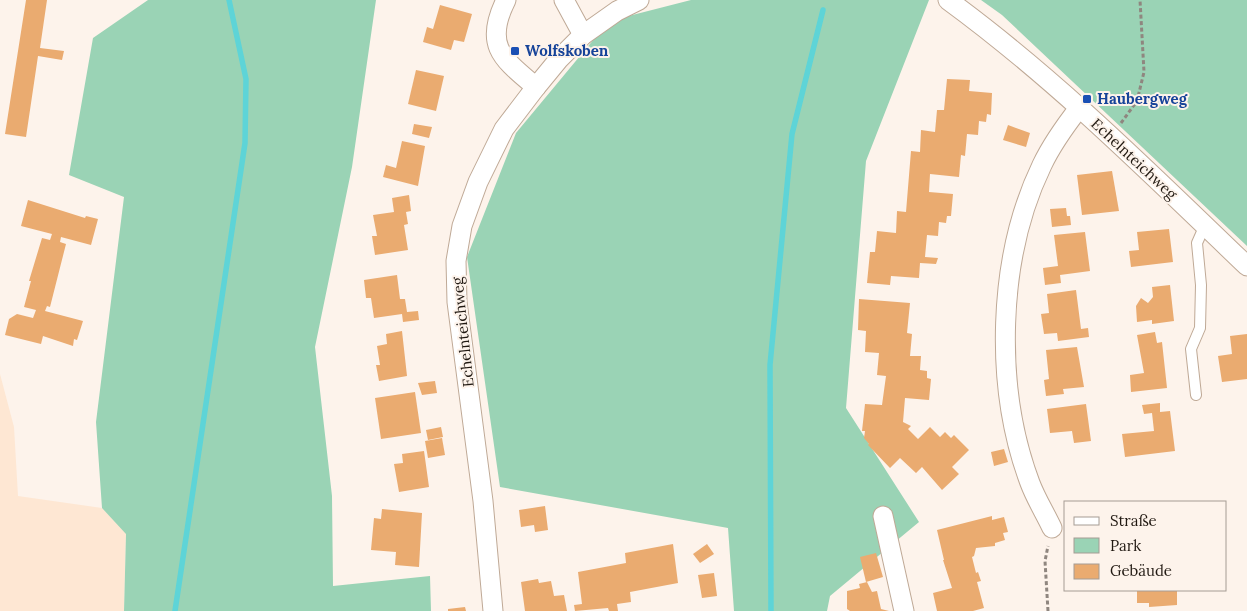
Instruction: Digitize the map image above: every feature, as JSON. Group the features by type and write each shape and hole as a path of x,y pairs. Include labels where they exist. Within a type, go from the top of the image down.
{"street":[{"path":"506,0 498,21 495,37 500,52 536,87"},
{"path":"564,0 583,35"},
{"name":"Echelnteichweg","path":"493,611 483,501 457,302 456,262 462,226 478,182 504,130 536,87 559,59 583,35 617,11 639,0"},
{"name":"Echelnteichweg","path":"948,0 1034,68 1112,136 1247,266"},
{"path":"1052,528 1030,484 1016,432 1010,397 1006,342 1006,304 1012,259 1030,194 1042,165 1058,135 1079,108"},
{"path":"883,516 904,611"}],"lane":[{"path":"1196,395 1190,349 1200,328 1201,285 1197,243 1205,225"}],"path":[{"path":"1112,136 1137,101 1144,72 1140,0"},
{"path":"1048,611 1045,561 1052,528"}],"shaded area":[{"path":"0,374 14,427 18,496 102,508 126,533 124,611 0,611"}],"green space":[{"path":"148,0 376,0 352,167 315,347 332,496 333,586 430,576 431,611 124,611 126,534 102,508 96,422 124,197 69,175 93,38"},
{"path":"691,0 929,0 866,161 846,408 919,522 830,596 827,611 734,611 728,528 500,487 467,257 516,133 609,21"},
{"path":"981,0 1247,0 1247,246 1002,15"}],"building":[{"path":"26,0 47,0 40,48 64,51 62,60 38,56 26,137 5,134"},
{"path":"440,5 472,14 464,42 454,40 451,50 423,42 427,27 433,29"},
{"path":"416,70 444,76 436,111 408,104"},
{"path":"947,79 970,80 969,91 992,93 991,115 987,114 986,122 979,121 978,135 967,134 965,156 961,155 959,177 930,174 929,192 953,194 951,216 947,216 946,223 939,222 938,236 927,235 925,257 938,258 936,264 920,263 919,278 891,276 890,285 867,283 870,252 875,252 877,231 896,233 897,211 906,212 911,151 920,152 921,130 935,132 937,110 944,110"},
{"path":"414,124 432,127 429,138 412,134"},
{"path":"1008,125 1030,133 1026,147 1003,140"},
{"path":"402,141 425,146 418,186 383,177 386,165 396,168"},
{"path":"1112,171 1119,211 1082,215 1077,175"},
{"path":"409,195 411,211 406,212 408,224 404,225 408,250 375,255 372,236 377,236 373,215 394,212 392,198"},
{"path":"28,200 85,218 86,216 98,219 91,245 61,237 60,242 66,244 50,307 47,306 45,311 83,321 77,340 74,339 73,346 43,336 41,344 5,335 9,319 17,314 33,318 36,310 24,307 31,281 29,281 42,238 50,240 52,234 21,226"},
{"path":"1066,208 1067,216 1070,216 1071,225 1052,227 1050,209"},
{"path":"1169,229 1173,262 1131,267 1129,251 1139,250 1137,232"},
{"path":"1085,232 1090,271 1060,275 1061,283 1045,285 1043,268 1058,266 1054,235"},
{"path":"397,275 400,299 405,299 407,312 418,311 419,320 403,322 402,314 374,318 371,298 366,298 364,280"},
{"path":"1170,285 1174,321 1152,324 1152,320 1137,322 1136,306 1141,298 1148,303 1153,297 1152,287"},
{"path":"1076,290 1081,329 1088,328 1089,337 1058,341 1057,333 1044,334 1041,314 1049,313 1047,294"},
{"path":"859,299 910,303 907,333 912,334 910,356 921,356 920,370 927,371 927,378 931,379 929,400 905,398 903,422 911,426 908,429 918,439 930,427 940,437 945,432 951,438 954,435 969,450 952,467 959,474 942,490 922,467 916,473 900,458 890,468 868,445 864,438 865,431 862,431 865,404 882,405 886,376 877,375 879,353 865,352 866,331 858,330"},
{"path":"402,331 407,376 379,381 376,365 380,365 377,346 387,344 386,334"},
{"path":"1155,332 1157,343 1162,342 1167,388 1131,392 1130,375 1144,373 1137,335"},
{"path":"1247,334 1247,379 1222,382 1218,356 1232,354 1230,336"},
{"path":"1077,347 1084,387 1063,389 1064,394 1046,396 1044,380 1049,379 1046,350"},
{"path":"435,381 437,393 422,395 418,383"},
{"path":"415,392 421,433 381,439 375,398"},
{"path":"1160,403 1160,412 1170,411 1175,451 1125,457 1122,434 1154,431 1152,413 1144,414 1142,405"},
{"path":"1086,404 1091,441 1074,443 1072,431 1050,433 1047,409"},
{"path":"441,427 443,437 428,440 426,430"},
{"path":"442,438 445,455 428,458 425,441"},
{"path":"1004,449 1008,462 994,466 991,452"},
{"path":"424,451 429,487 399,492 394,464 403,463 402,454"},
{"path":"545,506 548,530 535,532 534,525 521,527 519,510"},
{"path":"382,509 422,513 419,567 395,565 396,552 371,550 374,518 381,519"},
{"path":"992,516 992,520 1004,517 1008,532 1003,533 1005,540 995,543 995,546 976,548 972,557 976,573 978,572 981,581 977,582 984,608 973,611 937,611 933,593 952,588 943,560 937,530"},
{"path":"673,544 678,583 630,592 631,602 617,604 618,611 609,611 608,608 575,611 574,605 582,604 578,572 626,563 625,553"},
{"path":"707,544 714,554 700,563 693,554"},
{"path":"876,553 883,577 866,582 860,557"},
{"path":"714,573 717,596 702,598 698,575"},
{"path":"538,579 539,583 551,581 554,596 564,595 567,611 525,611 521,582"},
{"path":"867,582 872,592 877,591 881,609 889,611 850,611 847,609 847,591 860,588 859,584"},
{"path":"1137,591 1177,591 1177,605 1149,607 1149,603 1137,603"},
{"path":"465,607 466,611 448,611 448,609"}],"waterway":[{"path":"175,611 245,143 246,79 229,0"},
{"path":"771,611 770,365 792,134 823,10"}],"place":[{"name":"Wolfskoben","path":"515,51"},
{"name":"Haubergweg","path":"1087,99"}]}
